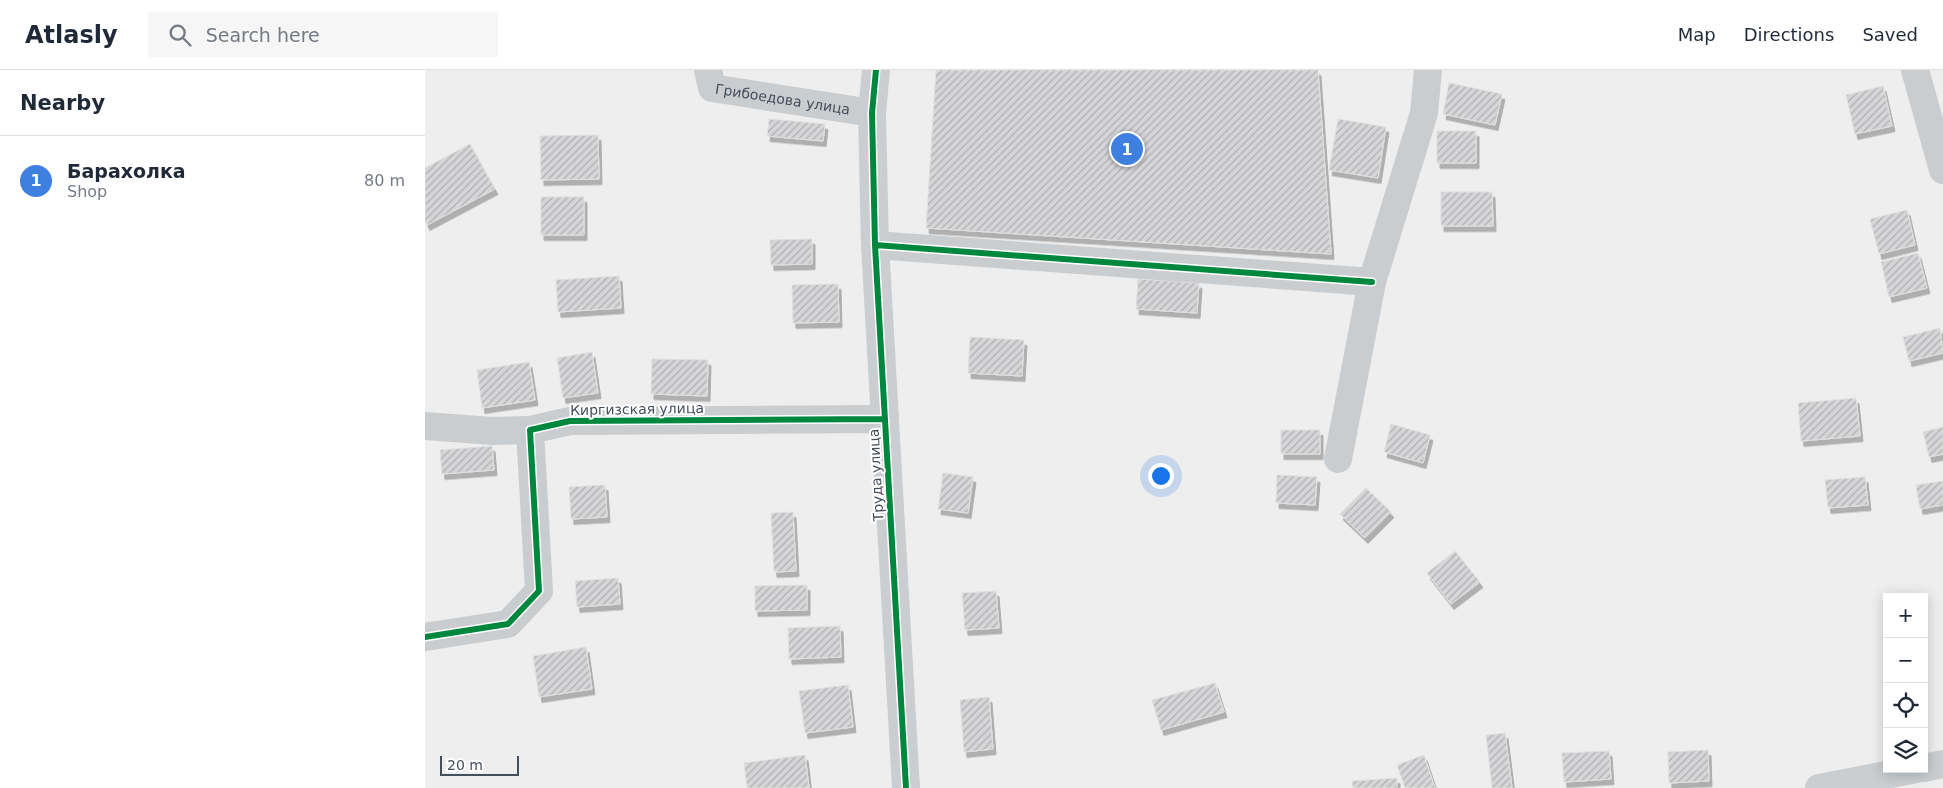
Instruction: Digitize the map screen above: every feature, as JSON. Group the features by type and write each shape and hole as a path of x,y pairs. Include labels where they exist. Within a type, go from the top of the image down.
{"street":[{"name":"Грибоедова улица","path":"708,70 712,88 873,113"},
{"name":"Труда улица","path":"875,70 873,113 875,244 906,788"},
{"path":"1338,459 1372,282 1423,113 1428,70"},
{"path":"1915,70 1943,170"},
{"path":"875,244 1372,282"},
{"name":"Киргизская улица","path":"425,426 492,431 531,430 569,421 885,419"},
{"path":"425,637 508,624 539,591 531,430"},
{"path":"1928,767 1943,764"},
{"path":"1819,788 1896,773"}],"building":[{"path":"936,70 1318,70 1331,254 926,228"},
{"path":"1449,83 1502,94 1495,125 1443,114"},
{"path":"1883,86 1892,126 1855,134 1846,95"},
{"path":"769,119 825,124 823,141 767,136"},
{"path":"1338,119 1386,127 1378,178 1329,170"},
{"path":"1437,131 1476,131 1476,163 1437,163"},
{"path":"598,135 599,179 541,180 540,136"},
{"path":"470,144 495,189 427,225 425,221 425,168"},
{"path":"1441,192 1492,192 1493,226 1441,226"},
{"path":"541,197 584,197 584,235 541,235"},
{"path":"1907,210 1915,245 1879,254 1870,219"},
{"path":"812,239 812,264 771,265 770,240"},
{"path":"1918,253 1927,288 1889,297 1881,262"},
{"path":"619,276 621,308 558,312 556,280"},
{"path":"1138,279 1199,283 1197,313 1136,309"},
{"path":"838,284 839,322 793,323 792,285"},
{"path":"1940,328 1943,353 1909,361 1903,337"},
{"path":"970,337 1024,340 1022,376 968,373"},
{"path":"592,352 598,393 563,398 557,358"},
{"path":"652,359 708,360 707,396 651,394"},
{"path":"529,362 535,400 482,408 477,370"},
{"path":"1856,398 1860,436 1801,441 1798,403"},
{"path":"1391,424 1430,435 1423,463 1384,452"},
{"path":"1943,427 1943,454 1929,457 1923,432"},
{"path":"1281,430 1320,430 1320,454 1281,454"},
{"path":"492,446 494,470 442,474 440,450"},
{"path":"943,473 973,477 968,513 938,509"},
{"path":"1277,475 1317,477 1315,505 1276,503"},
{"path":"1865,477 1868,505 1828,508 1825,480"},
{"path":"1943,481 1943,505 1920,509 1916,485"},
{"path":"605,485 607,517 571,519 569,487"},
{"path":"1366,488 1391,512 1365,538 1340,514"},
{"path":"793,512 796,571 774,572 771,513"},
{"path":"1455,551 1480,582 1451,604 1427,573"},
{"path":"618,578 620,604 577,607 575,581"},
{"path":"807,585 807,610 755,611 755,586"},
{"path":"996,591 999,628 965,630 962,593"},
{"path":"840,626 841,657 789,659 788,628"},
{"path":"586,647 592,689 539,697 533,656"},
{"path":"1215,683 1224,712 1161,730 1152,700"},
{"path":"848,685 853,727 805,733 799,691"},
{"path":"989,697 993,749 964,752 960,700"},
{"path":"1505,733 1512,788 1492,788 1486,735"},
{"path":"1708,750 1709,781 1669,783 1668,752"},
{"path":"1609,751 1611,779 1564,782 1562,753"},
{"path":"805,755 809,788 747,788 744,763"},
{"path":"1424,755 1435,788 1405,788 1397,765"},
{"path":"1397,778 1397,788 1353,788 1352,781"}],"cycle path":[{"path":"876,70 872,113 875,245 906,788"},
{"path":"875,245 1372,282"},
{"path":"425,637 508,624 539,591 530,430 570,421 885,419"}],"place":[{"name":"Барахолка","path":"1127,149"}]}
